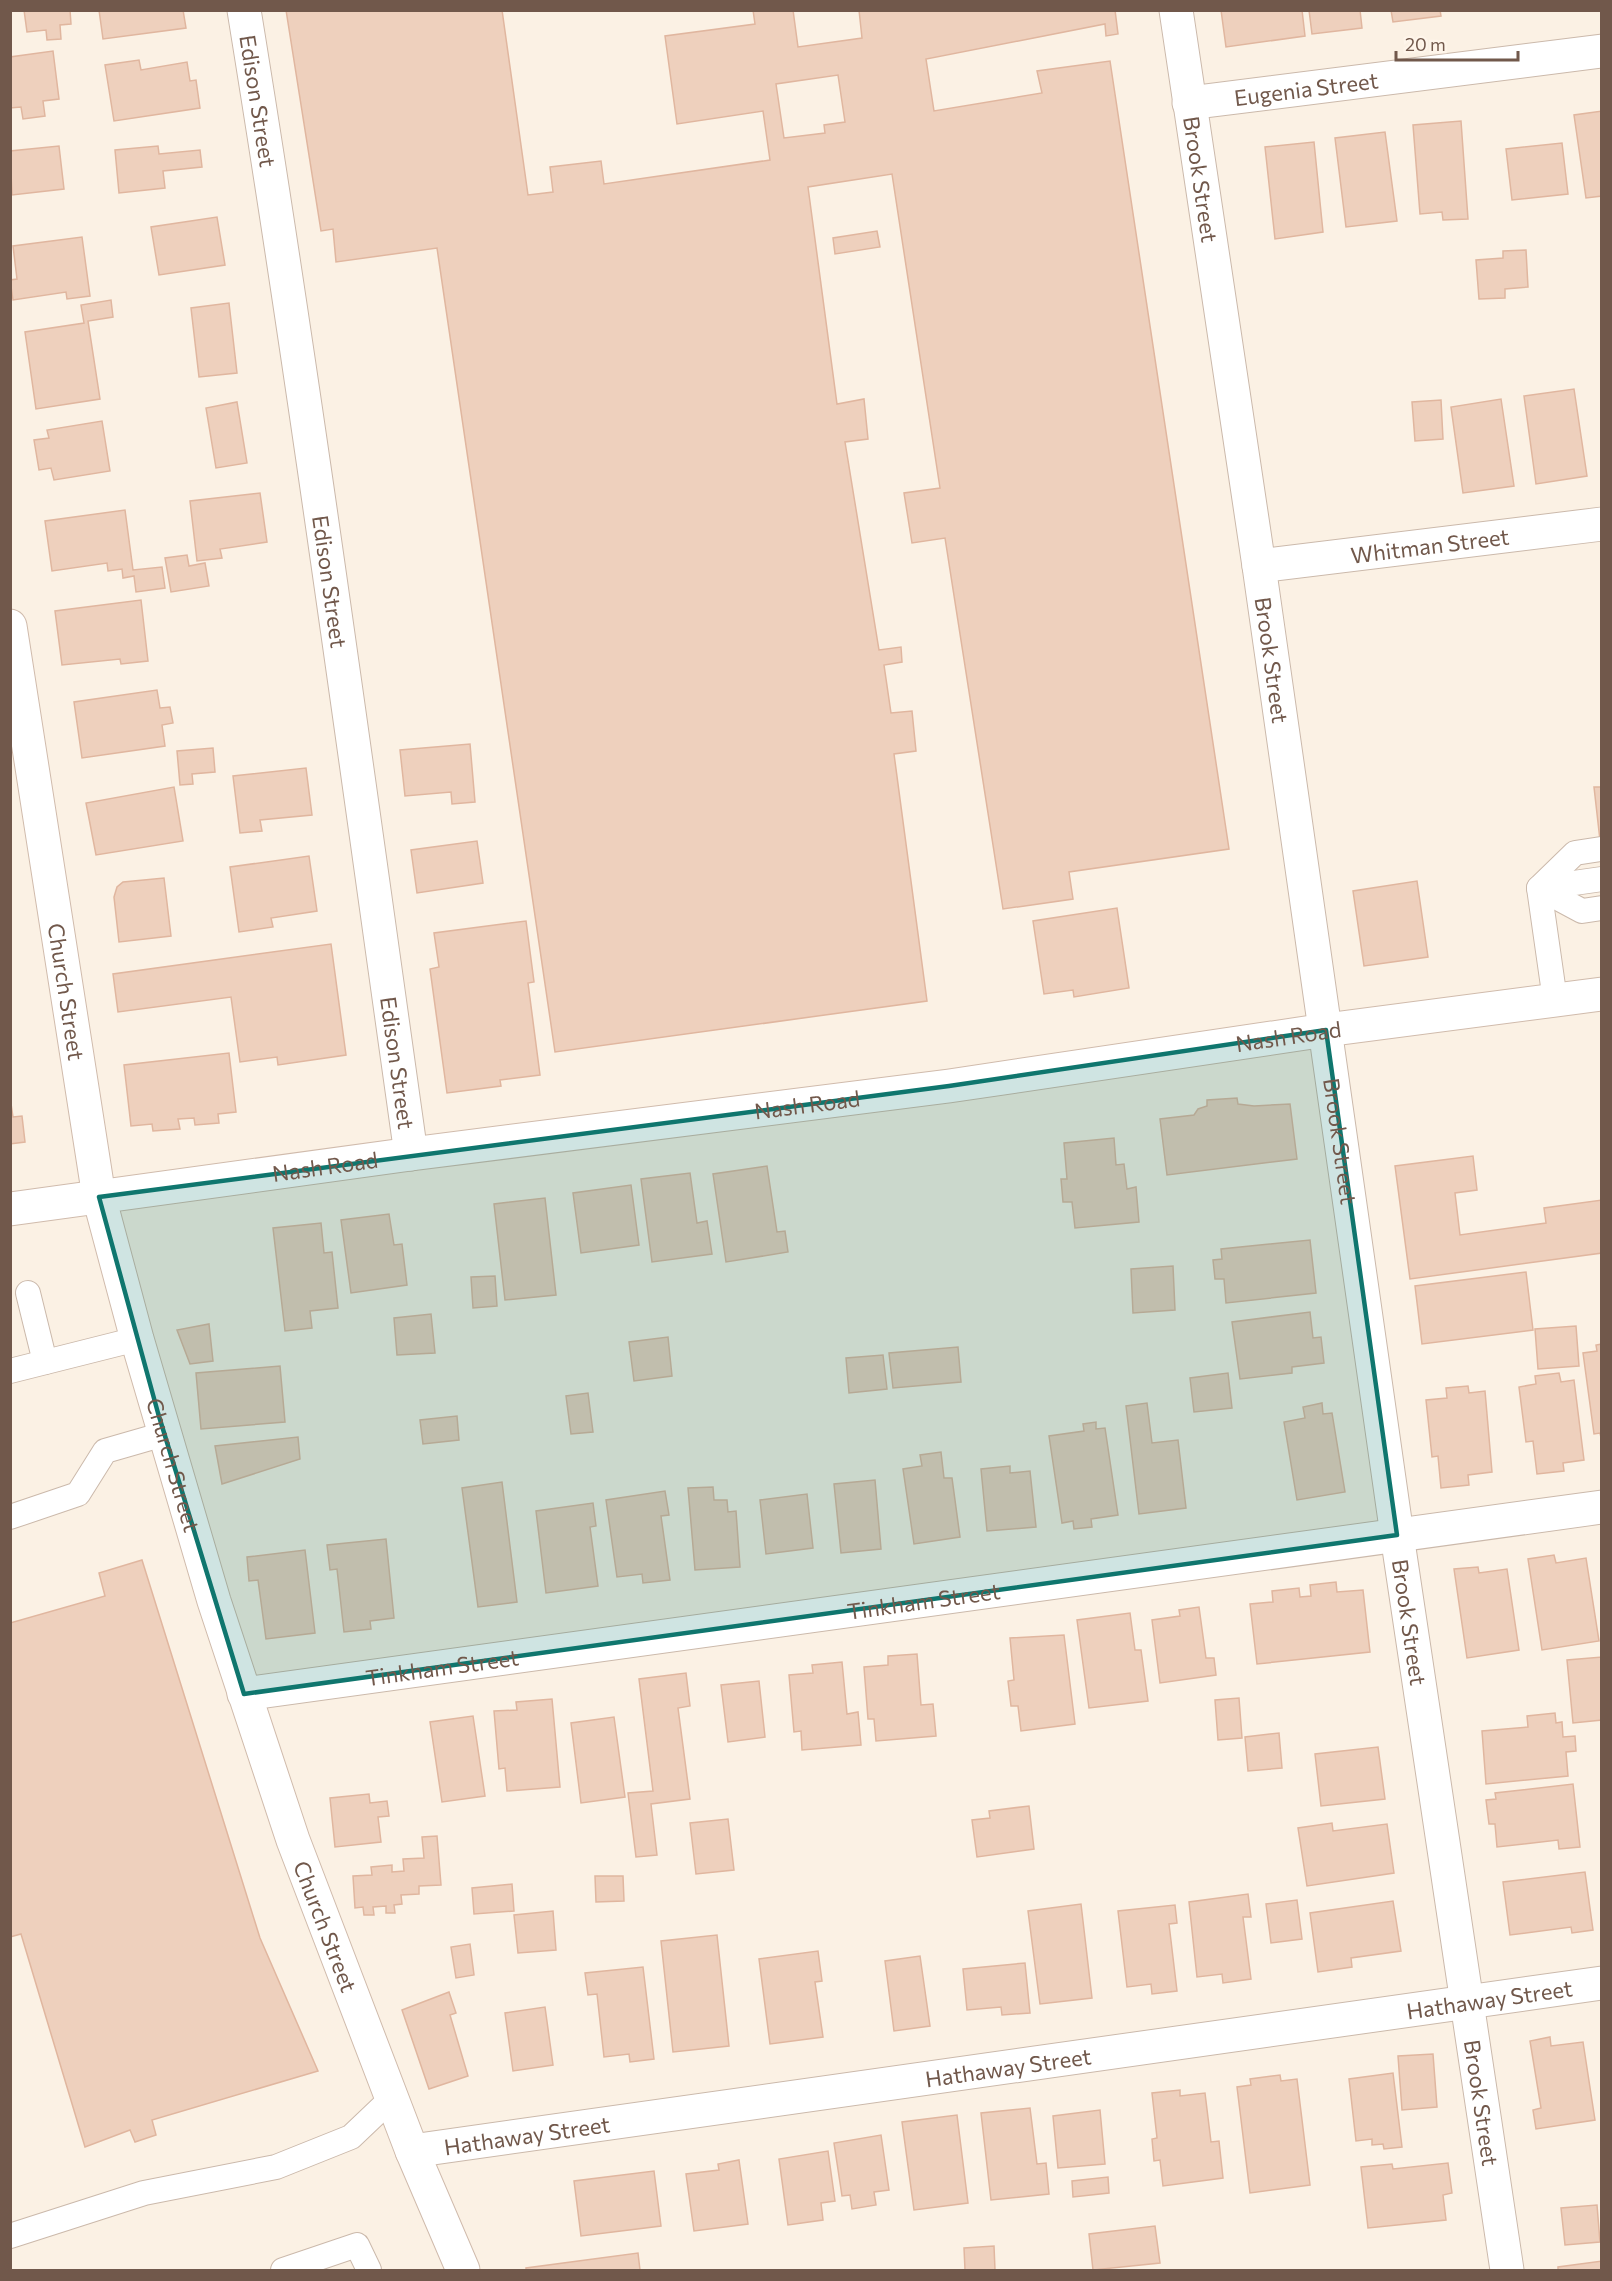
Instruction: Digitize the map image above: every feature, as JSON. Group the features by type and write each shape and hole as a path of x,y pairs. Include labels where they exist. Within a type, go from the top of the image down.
{"street":[{"name":"Edison Street","path":"244,10 281,236 411,1154"},
{"name":"Brook Street","path":"1176,10 1259,566 1397,1535 1507,2271"},
{"name":"Eugenia Street","path":"1189,103 1602,51"},
{"name":"Whitman Street","path":"1259,566 1602,524"},
{"name":"Church Street","path":"10,626 99,1197 136,1339 244,1694 319,1913 412,2151 463,2271"},
{"name":"Nash Road","path":"10,1209 411,1154 949,1086 1326,1030 1602,994"},
{"name":"Tinkham Street","path":"244,1694 1602,1507"},
{"name":"Hathaway Street","path":"412,2151 1602,1983"}],"lane":[{"path":"1539,888 1575,853 1601,849"},
{"path":"1539,888 1602,879"},
{"path":"1539,888 1582,911 1602,908"},
{"path":"1539,888 1555,1000"},
{"path":"28,1293 45,1362"},
{"path":"10,1371 136,1339"},
{"path":"10,1517 78,1494 105,1450 164,1434"},
{"path":"10,2235 144,2193 276,2167 351,2137 392,2098"},
{"path":"283,2271 357,2245 369,2271"}],"highlighted area":[{"path":"1326,1030 1397,1535 244,1694 158,1413 99,1197 949,1086"}],"building":[{"path":"24,10 70,10 71,24 60,25 61,39 47,40 46,30 27,32"},
{"path":"99,10 183,10 186,28 103,39"},
{"path":"286,10 502,10 528,195 553,192 550,167 601,161 604,184 770,160 763,111 677,124 665,36 755,24 753,10 793,10 798,47 862,38 859,10 1115,10 1118,34 1106,36 1105,24 926,59 934,111 1042,93 1037,71 1110,61 1229,849 1069,872 1073,899 1003,909 945,538 912,543 904,493 940,488 892,174 808,187 837,404 864,399 868,439 845,442 879,650 901,647 902,662 884,665 891,713 912,711 916,751 894,754 927,1001 555,1052 437,248 336,262 333,229 321,231","holes":["838,75 845,122 824,125 825,133 784,138 776,84"]},
{"path":"1221,10 1302,10 1305,36 1226,47"},
{"path":"1309,10 1360,10 1362,28 1312,34"},
{"path":"1391,10 1440,10 1441,16 1393,22"},
{"path":"53,51 59,99 43,101 45,116 23,119 21,107 10,108 10,57"},
{"path":"139,60 141,70 187,62 190,81 196,80 200,108 114,121 105,65"},
{"path":"1602,111 1602,196 1586,198 1574,115"},
{"path":"1461,121 1468,219 1443,220 1442,212 1420,214 1413,125"},
{"path":"1385,132 1397,221 1346,227 1335,138"},
{"path":"1314,142 1323,232 1275,239 1265,147"},
{"path":"1562,143 1568,194 1512,200 1506,149"},
{"path":"59,146 64,189 12,195 10,151"},
{"path":"158,146 159,154 200,150 202,167 163,171 165,188 119,193 115,150"},
{"path":"217,217 225,265 159,275 151,227"},
{"path":"877,231 880,247 835,254 833,238"},
{"path":"82,237 90,296 67,299 66,292 13,300 10,280 17,279 13,246"},
{"path":"1526,250 1528,287 1505,289 1505,298 1479,299 1476,260 1503,258 1503,251"},
{"path":"111,300 113,317 88,321 100,399 36,409 25,332 84,323 81,305"},
{"path":"229,303 237,373 199,377 191,308"},
{"path":"1574,389 1587,476 1536,484 1524,396"},
{"path":"1501,399 1514,486 1463,493 1451,407"},
{"path":"1441,400 1443,439 1415,441 1412,402"},
{"path":"237,402 247,463 216,468 206,408"},
{"path":"102,421 110,471 54,480 51,468 39,470 34,440 49,438 47,430"},
{"path":"260,493 267,542 220,549 222,558 197,561 190,501"},
{"path":"125,510 133,570 162,567 165,588 136,592 134,576 123,578 122,569 108,571 107,563 52,571 45,521"},
{"path":"187,555 189,566 205,563 209,586 171,592 165,558"},
{"path":"141,600 148,661 121,664 120,659 62,665 55,611"},
{"path":"157,690 160,708 170,707 173,723 162,725 165,746 82,758 74,702"},
{"path":"470,744 475,802 452,804 451,792 405,796 400,750"},
{"path":"213,748 215,772 192,774 193,784 180,785 177,751"},
{"path":"306,768 312,815 260,820 262,831 240,833 233,776"},
{"path":"174,787 183,841 96,855 86,803"},
{"path":"1594,787 1602,787 1602,852 1601,849"},
{"path":"477,841 483,883 417,893 411,850"},
{"path":"309,856 317,911 271,918 273,927 239,932 230,867"},
{"path":"164,878 171,936 119,942 114,897 117,887 123,882"},
{"path":"1417,881 1428,957 1364,966 1353,891"},
{"path":"1117,908 1129,988 1074,997 1073,990 1044,994 1033,921"},
{"path":"526,921 534,982 528,983 540,1075 500,1080 501,1086 447,1093 430,969 439,967 434,933"},
{"path":"331,944 346,1055 278,1065 277,1057 240,1062 231,997 118,1012 113,974"},
{"path":"229,1053 236,1112 218,1114 219,1123 195,1125 194,1118 178,1119 180,1129 153,1131 152,1124 131,1126 124,1065"},
{"path":"10,1097 13,1117 22,1116 25,1142 10,1144"},
{"path":"1237,1098 1238,1104 1254,1106 1290,1104 1297,1159 1167,1175 1160,1119 1194,1115 1198,1109 1207,1106 1207,1100"},
{"path":"1114,1138 1116,1165 1124,1164 1127,1189 1136,1187 1139,1222 1075,1228 1072,1202 1063,1202 1061,1179 1067,1179 1064,1143"},
{"path":"1473,1156 1477,1190 1455,1193 1460,1235 1546,1223 1544,1208 1602,1200 1602,1253 1410,1279 1395,1166"},
{"path":"767,1166 777,1232 785,1231 788,1252 726,1262 713,1174"},
{"path":"690,1173 697,1223 707,1221 712,1254 652,1262 641,1179"},
{"path":"631,1185 639,1245 581,1253 573,1193"},
{"path":"545,1198 556,1295 505,1300 494,1204"},
{"path":"389,1214 394,1245 402,1244 407,1285 351,1293 341,1220"},
{"path":"321,1223 324,1253 332,1252 338,1308 310,1311 312,1328 285,1331 273,1228"},
{"path":"1310,1240 1316,1293 1226,1303 1224,1279 1215,1279 1213,1260 1222,1259 1221,1249"},
{"path":"1173,1266 1175,1310 1133,1313 1131,1269"},
{"path":"1526,1272 1533,1330 1422,1344 1415,1286"},
{"path":"495,1276 497,1306 473,1308 471,1277"},
{"path":"1310,1312 1313,1338 1321,1337 1324,1363 1292,1367 1292,1373 1240,1379 1232,1322"},
{"path":"431,1314 435,1353 397,1355 394,1318"},
{"path":"209,1324 213,1361 190,1364 177,1330"},
{"path":"1576,1326 1579,1366 1538,1369 1535,1329"},
{"path":"668,1337 672,1376 634,1381 629,1342"},
{"path":"1602,1344 1602,1442 1600,1433 1594,1434 1583,1353 1597,1351 1596,1345"},
{"path":"958,1347 961,1382 893,1388 889,1353"},
{"path":"883,1355 887,1389 849,1393 846,1358"},
{"path":"280,1366 285,1422 201,1429 196,1373"},
{"path":"1228,1373 1232,1408 1194,1412 1190,1378"},
{"path":"1559,1373 1561,1382 1574,1380 1584,1460 1563,1463 1564,1471 1537,1474 1533,1441 1526,1442 1519,1387 1536,1384 1535,1376"},
{"path":"1468,1386 1469,1393 1485,1391 1492,1472 1468,1475 1469,1485 1441,1488 1438,1456 1432,1457 1426,1400 1447,1398 1446,1388"},
{"path":"588,1393 593,1432 571,1434 566,1396"},
{"path":"1147,1403 1152,1443 1178,1440 1186,1508 1139,1514 1126,1406"},
{"path":"1322,1403 1323,1414 1332,1413 1345,1492 1297,1500 1284,1422 1305,1418 1303,1407"},
{"path":"457,1416 459,1440 423,1444 420,1420"},
{"path":"1096,1422 1096,1429 1105,1428 1118,1515 1091,1519 1092,1527 1074,1529 1073,1521 1062,1523 1049,1436 1084,1431 1083,1424"},
{"path":"298,1437 300,1459 222,1484 215,1446"},
{"path":"941,1452 944,1478 952,1478 960,1537 914,1544 903,1469 922,1466 920,1455"},
{"path":"1010,1466 1010,1473 1030,1471 1036,1527 987,1531 981,1469"},
{"path":"875,1480 881,1549 841,1553 834,1484"},
{"path":"502,1482 517,1602 478,1607 462,1488"},
{"path":"713,1487 714,1500 727,1500 728,1512 736,1511 740,1567 695,1570 688,1488"},
{"path":"665,1491 669,1515 661,1516 670,1580 643,1583 642,1574 617,1577 606,1500"},
{"path":"807,1494 813,1548 766,1554 760,1500"},
{"path":"593,1503 596,1526 590,1527 598,1586 546,1593 536,1511"},
{"path":"386,1539 394,1618 370,1621 371,1629 344,1632 337,1569 330,1570 327,1545"},
{"path":"305,1550 315,1633 266,1639 258,1580 249,1581 247,1557"},
{"path":"1554,1555 1556,1563 1586,1558 1599,1641 1542,1650 1528,1559"},
{"path":"142,1560 260,1938 318,2071 152,2120 156,2135 135,2142 130,2130 85,2147 21,1934 10,1937 10,1623 105,1596 99,1573"},
{"path":"1478,1567 1479,1573 1507,1569 1519,1650 1467,1658 1454,1569"},
{"path":"1336,1582 1337,1592 1363,1590 1370,1652 1257,1664 1250,1604 1273,1602 1272,1591 1299,1588 1300,1597 1311,1596 1310,1585"},
{"path":"1199,1607 1206,1658 1214,1658 1216,1675 1160,1683 1152,1620 1180,1616 1179,1610"},
{"path":"1130,1613 1135,1650 1141,1650 1148,1701 1089,1708 1077,1620"},
{"path":"1064,1635 1075,1724 1021,1731 1018,1706 1011,1706 1008,1681 1014,1680 1010,1638"},
{"path":"917,1654 921,1705 933,1704 936,1736 876,1741 874,1719 868,1719 864,1667 888,1665 888,1656"},
{"path":"1602,1657 1602,1720 1573,1723 1567,1660"},
{"path":"842,1662 847,1714 858,1712 861,1745 802,1750 801,1731 794,1732 789,1675 813,1673 812,1665"},
{"path":"686,1673 690,1706 678,1708 690,1799 651,1804 657,1855 636,1857 628,1793 653,1791 639,1679"},
{"path":"759,1681 765,1737 728,1742 721,1685"},
{"path":"1239,1698 1242,1738 1218,1740 1215,1700"},
{"path":"552,1699 560,1787 507,1791 505,1768 499,1769 494,1711 517,1710 516,1702"},
{"path":"1555,1713 1556,1723 1562,1722 1563,1737 1575,1736 1576,1751 1566,1752 1568,1776 1486,1784 1482,1731 1528,1727 1527,1716"},
{"path":"473,1716 485,1796 442,1802 430,1722"},
{"path":"614,1717 625,1797 581,1803 571,1723"},
{"path":"1279,1733 1282,1768 1248,1771 1245,1737"},
{"path":"1378,1747 1385,1799 1321,1806 1315,1754"},
{"path":"1573,1784 1580,1847 1559,1849 1558,1840 1497,1847 1495,1824 1489,1824 1486,1800 1496,1799 1495,1793"},
{"path":"369,1794 370,1803 387,1801 389,1816 378,1817 381,1842 335,1847 330,1798"},
{"path":"1029,1806 1034,1849 977,1857 972,1820 990,1818 989,1811"},
{"path":"728,1819 734,1870 696,1874 690,1823"},
{"path":"1332,1823 1333,1831 1387,1824 1394,1873 1307,1886 1298,1828"},
{"path":"437,1836 441,1885 419,1886 419,1894 401,1895 402,1904 394,1905 395,1913 386,1913 386,1906 373,1907 374,1915 364,1915 363,1907 355,1908 353,1876 372,1875 371,1867 392,1865 392,1872 404,1871 403,1859 424,1858 422,1837"},
{"path":"1585,1872 1593,1930 1572,1933 1571,1927 1510,1935 1503,1882"},
{"path":"595,1876 623,1876 624,1901 596,1902"},
{"path":"512,1884 514,1911 474,1914 472,1888"},
{"path":"1248,1894 1251,1917 1243,1917 1251,1979 1223,1983 1222,1974 1197,1977 1189,1902"},
{"path":"1297,1900 1302,1939 1271,1943 1266,1904"},
{"path":"1393,1901 1401,1951 1351,1958 1352,1967 1318,1972 1310,1913"},
{"path":"1081,1904 1092,1998 1040,2004 1028,1911"},
{"path":"1175,1905 1177,1923 1169,1924 1177,1991 1152,1994 1151,1984 1127,1987 1118,1911"},
{"path":"553,1911 556,1950 518,1953 514,1915"},
{"path":"717,1935 729,2046 673,2052 661,1941"},
{"path":"470,1944 474,1975 456,1978 451,1947"},
{"path":"818,1951 822,1981 815,1982 823,2037 770,2044 759,1959"},
{"path":"920,1956 930,2026 894,2031 885,1961"},
{"path":"1025,1963 1030,2013 1002,2015 1001,2007 967,2010 963,1969"},
{"path":"643,1967 654,2059 630,2062 629,2054 604,2057 597,1994 588,1995 585,1973"},
{"path":"449,1992 456,2013 450,2015 468,2076 429,2089 402,2010"},
{"path":"545,2007 553,2065 513,2071 505,2013"},
{"path":"1550,2037 1551,2046 1583,2042 1595,2120 1536,2129 1533,2110 1541,2108 1530,2041"},
{"path":"1433,2054 1437,2107 1402,2110 1398,2056"},
{"path":"1393,2073 1402,2147 1384,2149 1383,2144 1372,2145 1372,2139 1356,2141 1349,2079"},
{"path":"1280,2075 1281,2081 1297,2079 1310,2185 1250,2193 1237,2087 1251,2085 1250,2079"},
{"path":"1180,2090 1180,2096 1205,2093 1211,2142 1219,2141 1223,2178 1163,2186 1160,2160 1154,2161 1152,2139 1157,2138 1152,2093"},
{"path":"1030,2108 1037,2164 1046,2163 1049,2194 991,2200 981,2113"},
{"path":"1100,2110 1105,2164 1058,2168 1053,2116"},
{"path":"957,2115 968,2203 914,2210 902,2122"},
{"path":"881,2135 889,2190 874,2192 876,2205 852,2209 850,2195 842,2196 834,2143"},
{"path":"828,2151 835,2201 821,2203 823,2220 788,2225 779,2159"},
{"path":"739,2160 748,2224 694,2231 686,2174 719,2170 718,2164"},
{"path":"1448,2163 1452,2193 1443,2195 1446,2220 1368,2228 1361,2167 1392,2164 1393,2169"},
{"path":"654,2171 661,2226 581,2236 574,2181"},
{"path":"1108,2177 1109,2193 1073,2197 1072,2181"},
{"path":"1597,2205 1600,2242 1565,2245 1561,2208"},
{"path":"1155,2226 1160,2263 1093,2270 1089,2234"},
{"path":"994,2246 995,2270 965,2270 964,2248"},
{"path":"638,2253 640,2270 526,2270 526,2268"},
{"path":"1602,2261 1602,2270 1558,2270 1558,2267"}]}
